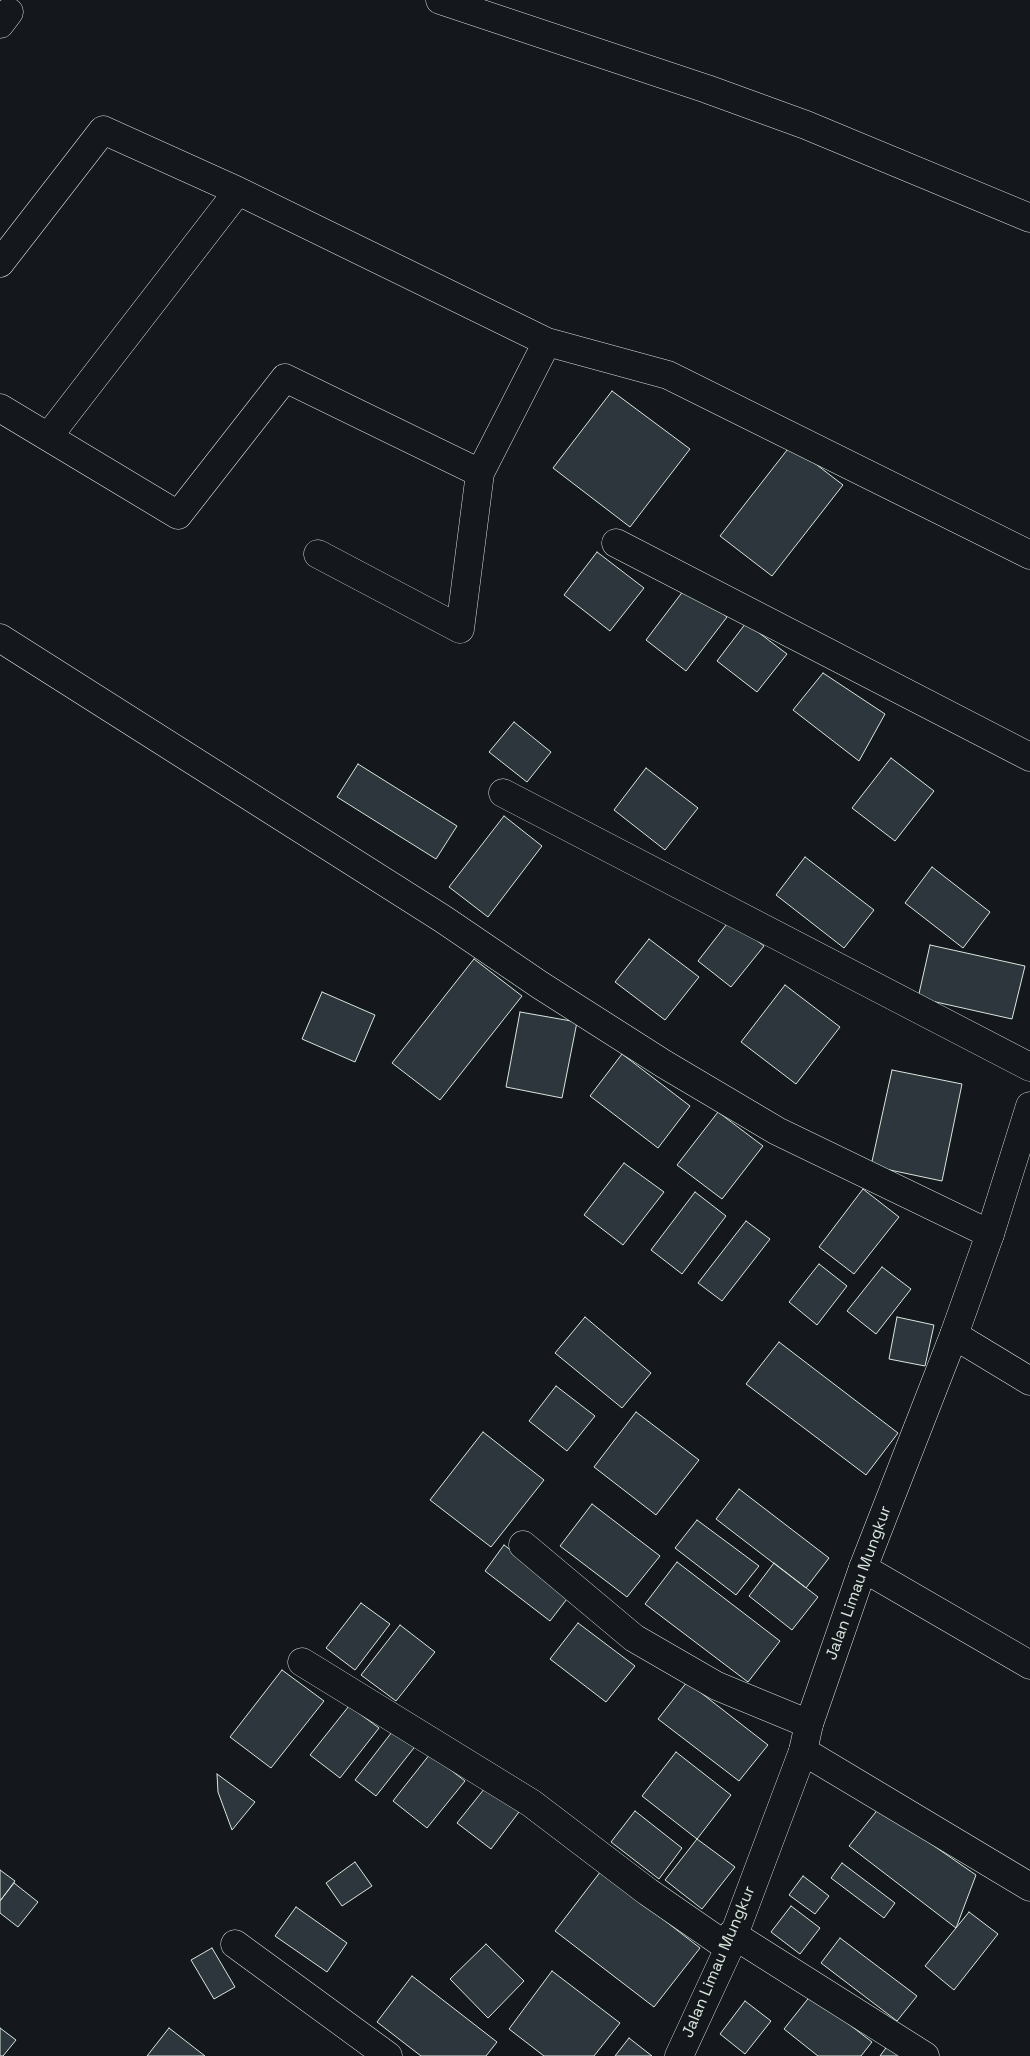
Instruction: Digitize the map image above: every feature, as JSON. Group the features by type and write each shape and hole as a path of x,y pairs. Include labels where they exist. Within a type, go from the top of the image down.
{"street":[{"path":"440,0 698,86 806,125 1030,218"},
{"path":"0,263 102,130 238,191 548,342 668,375 1030,555"},
{"path":"48,437 238,191"},
{"path":"318,554 460,628 480,473 548,342"},
{"path":"0,408 178,515 285,378 480,473"},
{"path":"616,543 1030,757"},
{"path":"0,638 443,919 540,985 664,1064 777,1131 990,1234"},
{"path":"503,793 1030,1067"},
{"name":"Jalan Limau Mungkur","path":"679,2056 731,1941 803,1751 809,1724 863,1568 954,1335 990,1234 1030,1106"},
{"path":"954,1335 1030,1381"},
{"path":"523,1545 634,1638 718,1686 809,1724"},
{"path":"863,1568 1030,1664"},
{"path":"302,1662 531,1803 648,1892 925,2056"},
{"path":"803,1751 1030,1887"},
{"path":"235,1944 388,2056"}],"building":[{"path":"612,391 690,449 630,527 553,468"},
{"path":"791,445 843,485 772,576 720,536"},
{"path":"597,552 644,588 610,631 564,595"},
{"path":"687,586 727,617 686,671 646,640"},
{"path":"746,623 787,654 757,692 717,661"},
{"path":"823,673 885,714 859,761 793,710"},
{"path":"514,722 551,752 527,782 489,752"},
{"path":"891,758 934,791 895,841 852,808"},
{"path":"358,764 457,826 436,859 337,797"},
{"path":"646,768 698,808 665,850 614,810"},
{"path":"504,816 542,846 488,917 449,887"},
{"path":"805,857 874,910 844,948 776,895"},
{"path":"932,867 990,912 963,948 905,903"},
{"path":"730,920 764,946 731,987 698,961"},
{"path":"649,939 699,977 665,1020 615,982"},
{"path":"930,945 1025,966 1012,1019 918,998"},
{"path":"474,959 522,996 440,1100 392,1063"},
{"path":"785,985 840,1027 796,1084 741,1042"},
{"path":"322,992 375,1015 355,1062 302,1039"},
{"path":"520,1012 577,1022 562,1098 506,1087"},
{"path":"622,1054 690,1106 658,1148 590,1096"},
{"path":"892,1070 962,1084 942,1181 871,1166"},
{"path":"718,1112 763,1146 722,1199 677,1165"},
{"path":"624,1163 664,1192 623,1245 584,1215"},
{"path":"863,1189 899,1217 854,1274 819,1247"},
{"path":"695,1192 726,1216 682,1274 651,1250"},
{"path":"746,1221 770,1239 722,1301 698,1283"},
{"path":"819,1264 847,1286 817,1325 789,1302"},
{"path":"882,1267 911,1289 876,1334 847,1311"},
{"path":"585,1317 651,1373 622,1408 555,1353"},
{"path":"897,1317 934,1325 925,1366 889,1359"},
{"path":"779,1342 898,1433 866,1475 746,1384"},
{"path":"556,1386 595,1416 567,1451 529,1421"},
{"path":"636,1412 699,1460 656,1515 594,1467"},
{"path":"483,1432 544,1480 491,1547 430,1500"},
{"path":"739,1489 829,1558 806,1588 716,1519"},
{"path":"592,1504 660,1556 627,1597 560,1546"},
{"path":"697,1520 759,1566 736,1595 675,1548"},
{"path":"504,1545 570,1595 550,1621 485,1571"},
{"path":"677,1562 780,1641 748,1682 645,1604"},
{"path":"774,1563 818,1597 792,1630 749,1596"},
{"path":"361,1603 390,1624 355,1670 326,1648"},
{"path":"578,1623 635,1666 606,1702 550,1659"},
{"path":"400,1625 435,1652 396,1701 361,1675"},
{"path":"282,1670 324,1701 271,1768 230,1737"},
{"path":"687,1682 768,1745 739,1781 658,1719"},
{"path":"349,1706 379,1728 340,1778 310,1755"},
{"path":"395,1728 417,1744 376,1796 355,1780"},
{"path":"676,1752 731,1795 697,1839 642,1796"},
{"path":"430,1754 465,1781 427,1828 393,1801"},
{"path":"217,1774 255,1802 232,1830 218,1792"},
{"path":"489,1783 522,1808 491,1849 457,1823"},
{"path":"879,1808 976,1875 956,1928 849,1846"},
{"path":"635,1811 682,1848 659,1879 611,1842"},
{"path":"697,1839 735,1867 702,1909 665,1880"},
{"path":"355,1862 372,1886 342,1906 326,1883"},
{"path":"842,1863 895,1903 884,1918 831,1878"},
{"path":"0,1870 15,1881 0,1901"},
{"path":"601,1871 700,1948 654,2007 555,1931"},
{"path":"803,1876 829,1896 815,1914 789,1895"},
{"path":"14,1883 38,1902 18,1927 0,1913 0,1901"},
{"path":"791,1906 820,1928 800,1954 771,1932"},
{"path":"296,1907 347,1943 327,1972 275,1936"},
{"path":"969,1912 998,1934 954,1990 925,1966"},
{"path":"840,1938 917,1996 897,2021 821,1963"},
{"path":"486,1944 524,1981 488,2018 450,1979"},
{"path":"212,1948 235,1987 214,1999 191,1960"},
{"path":"552,1971 620,2023 594,2056 544,2056 509,2029"},
{"path":"412,1976 497,2042 486,2056 421,2056 377,2022"},
{"path":"811,1995 872,2042 861,2056 818,2056 784,2029"},
{"path":"745,2001 771,2021 745,2054 720,2034"},
{"path":"0,2028 16,2040 3,2056 0,2056"},
{"path":"169,2028 205,2056 147,2056"},
{"path":"629,2038 652,2056 615,2056"},
{"path":"888,2045 906,2056 880,2056"}]}
